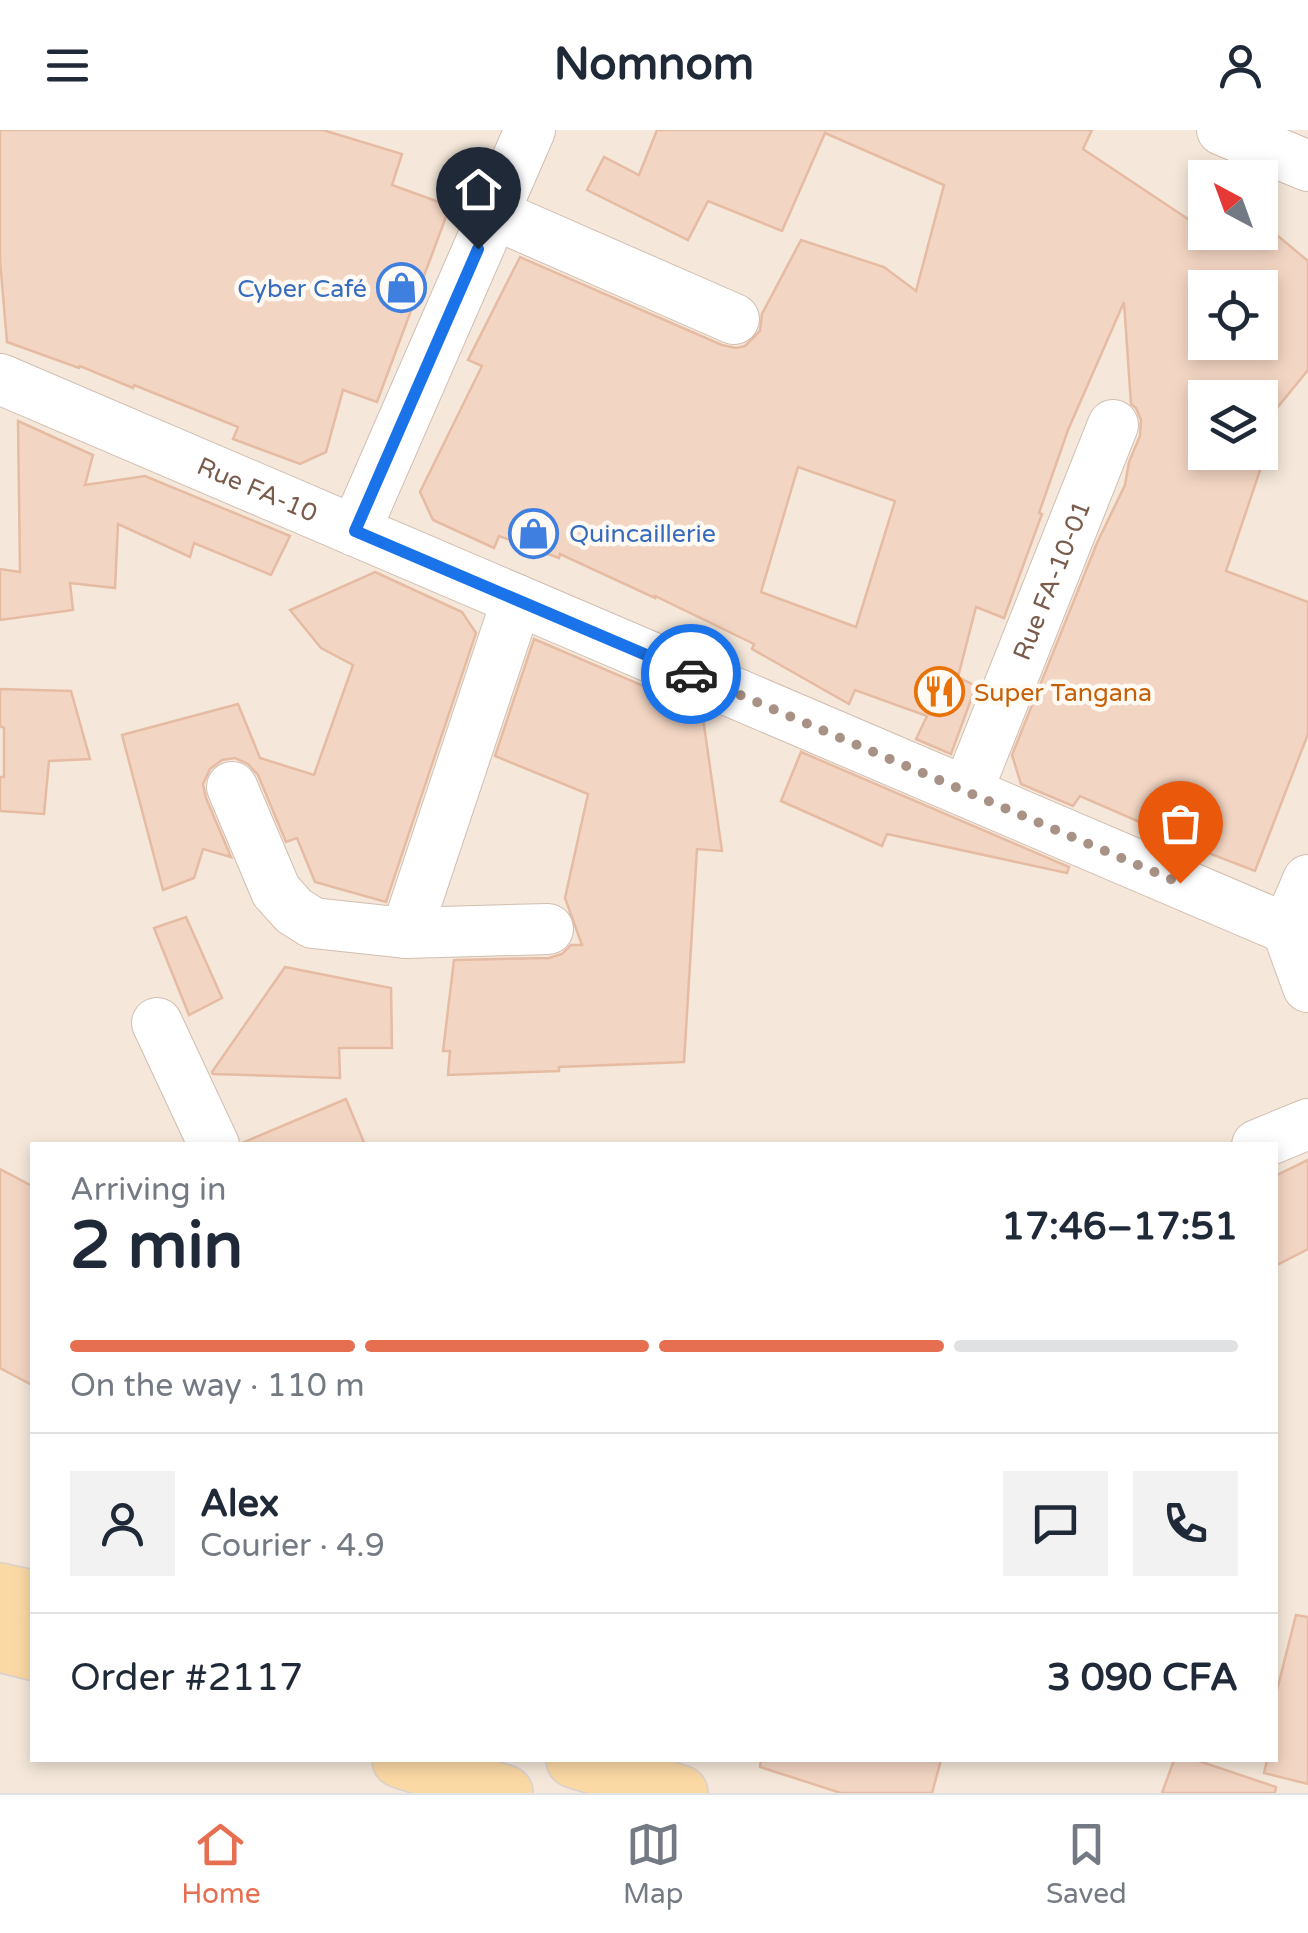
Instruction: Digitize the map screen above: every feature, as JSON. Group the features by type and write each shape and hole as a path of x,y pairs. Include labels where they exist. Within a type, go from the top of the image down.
{"main road":[{"path":"0,1592 30,1598"},
{"path":"0,1644 30,1652"},
{"path":"406,1762 505,1793"},
{"path":"580,1762 680,1793"}],"street":[{"path":"355,531 530,130"},
{"path":"1222,130 1308,166"},
{"path":"494,214 734,320"},
{"name":"Rue FA-10","path":"0,380 1288,928"},
{"name":"Rue FA-10-01","path":"967,792 1113,425"},
{"path":"406,934 517,600"},
{"path":"232,787 276,891 294,912 313,923 406,934 548,929"},
{"path":"1308,880 1288,928 1308,988"},
{"path":"156,1023 213,1142"},
{"path":"1265,1142 1308,1124"}],"shaded area":[{"path":"0,130 1308,130 1308,1793 0,1793"}],"building":[{"path":"0,130 323,130 402,154 392,185 450,206 377,402 343,390 326,452 300,464 233,439 238,427 134,385 133,388 7,342 0,260"},
{"path":"657,130 1092,130 1083,149 1188,219 1188,250 1278,250 1278,236 1308,261 1308,370 1278,407 1278,380 1188,380 1188,470 1260,470 1226,571 1308,602 1308,734 1255,871 1164,836 1165,833 1080,796 1073,806 1021,784 1012,755 1097,543 1125,485 1140,436 1141,420 1131,404 1124,302 1068,430 1004,618 976,607 958,677 976,686 951,754 916,739 927,716 855,690 849,704 752,649 754,644 655,596 560,554 559,558 499,536 494,548 433,520 420,492 482,366 468,360 520,257 736,348 745,346 760,331 762,314 801,240 884,267 916,291 944,185 825,133 782,231 708,201 688,240 587,190 604,157 639,175","holes":["798,467 895,501 856,627 761,592"]},
{"path":"18,421 93,455 85,485 145,476 290,536 271,575 194,543 190,557 118,524 115,588 70,583 73,610 0,620 0,569 20,572"},
{"path":"375,572 462,612 476,633 386,902 315,882 297,838 286,842 258,775 235,758 222,760 210,769 203,784 231,857 203,849 194,878 163,890 122,735 238,704 260,758 314,775 353,665 321,648 290,610"},
{"path":"534,639 702,711 722,851 697,849 684,1062 448,1075 450,1051 443,1051 454,960 549,958 562,954 571,945 582,945 565,898 588,794 495,756"},
{"path":"0,689 71,691 90,759 49,761 44,814 0,811 4,728 0,726"},
{"path":"801,752 1069,867 1067,873 887,834 882,846 781,801"},
{"path":"186,917 222,998 189,1015 154,928"},
{"path":"285,967 391,988 392,1048 339,1048 340,1078 213,1074"},
{"path":"346,1099 364,1142 244,1142"},
{"path":"1308,1160 1308,1249 1278,1264 1278,1175"},
{"path":"0,1169 30,1185 30,1384 0,1368"},
{"path":"1296,1615 1308,1617 1308,1784 1264,1773 1267,1762 1278,1762 1278,1686"},
{"path":"761,1762 940,1762 932,1793 841,1793 760,1767"},
{"path":"1173,1762 1202,1762 1276,1787 1275,1793 1162,1793"}],"way so far":[{"path":"691,674 1180,883"}],"place":[{"name":"Cyber Café","path":"402,288"},
{"name":"Quincaillerie","path":"534,533"},
{"name":"Super Tangana","path":"939,692"}],"route":[{"path":"478,249 355,531 691,674"}]}
